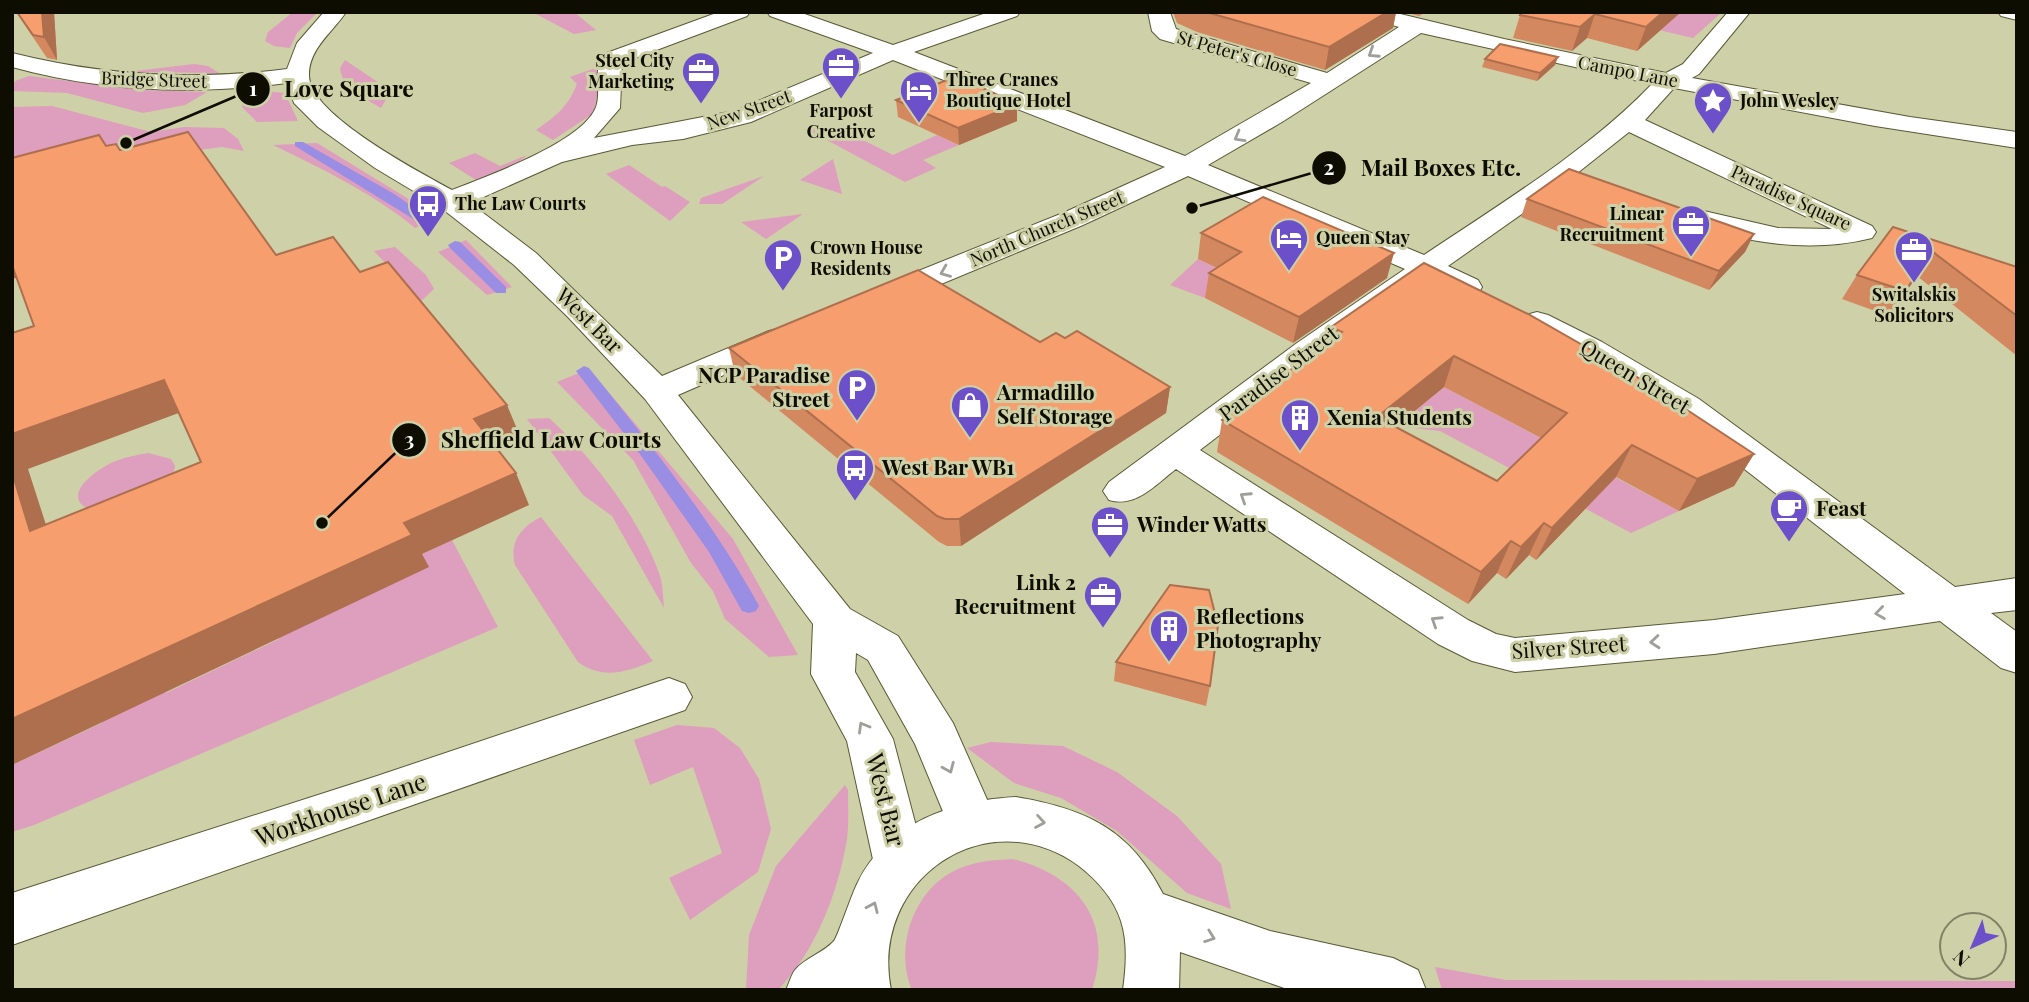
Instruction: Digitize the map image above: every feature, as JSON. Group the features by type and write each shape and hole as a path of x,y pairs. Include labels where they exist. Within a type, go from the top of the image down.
{"street":[{"path":"297,75 308,43 336,12"},
{"path":"450,201 554,156 585,131 608,108 612,59 740,12"},
{"name":"Queen Street","path":"777,12 896,51 1187,166 1426,267 1590,349 1687,407 2017,656"},
{"name":"St Peter's Close","path":"1159,12 1163,31 1168,34 1330,81"},
{"name":"Campo Lane","path":"1366,12 1416,26 1669,80 1913,126 2017,139"},
{"name":"Paradise Street","path":"1122,491 1309,350 1426,267 1572,177 1669,80 1691,69 1740,12"},
{"path":"2008,12 2017,14"},
{"name":"New Street","path":"554,156 632,137 683,131 742,117 896,51 1003,14"},
{"name":"North Church Street","path":"857,307 1128,195 1187,166 1416,26"},
{"name":"Bridge Street","path":"12,60 72,75 149,83 231,82 297,75"},
{"name":"West Bar","path":"297,75 303,98 333,127 384,162 450,201 525,259 578,309 657,391 835,621 883,648 936,737 972,822"},
{"name":"Paradise Square","path":"1627,121 1875,237 1786,239 1668,211"},
{"path":"657,391 807,327"},
{"name":"Silver Street","path":"1177,452 1453,632 1487,649 1515,655 1714,637 2017,594"},
{"name":"West Bar","path":"835,621 833,674 870,739 900,864"},
{"name":"Workhouse Lane","path":"12,919 363,803 669,697"},
{"name":"West Bar","path":"861,973 868,915 881,887 900,864 934,837 972,822 1012,817 1055,825 1088,842 1118,866 1146,914 1153,942 1152,990"},
{"path":"1146,914 1270,958 1393,986 1398,990"},
{"path":"814,990 861,973"}],"shaded area":[{"path":"293,12 318,12 297,33 290,48 274,46 265,41 268,32"},
{"path":"532,12 574,12 596,30 574,34"},
{"path":"1665,12 1721,13 1693,38 1646,27"},
{"path":"345,60 391,91 381,108 355,92 345,82 340,68"},
{"path":"194,64 208,66 219,73 127,72"},
{"path":"601,66 594,113 553,140 536,130 570,99 577,84 570,77"},
{"path":"29,76 141,90 207,92 185,105 143,113 67,93 12,91 15,81"},
{"path":"251,90 285,93 298,121 257,122 242,107 243,98"},
{"path":"52,106 151,132 184,127 224,128 238,139 244,151 222,147 199,150 12,183 12,107"},
{"path":"821,126 848,141 857,137 893,155 937,135 959,145 923,160 936,168 905,182 810,131"},
{"path":"317,143 420,206 436,219 415,228 365,193 273,145"},
{"path":"475,153 500,166 527,155 519,162 476,180 449,163"},
{"path":"833,159 842,194 800,180"},
{"path":"629,165 690,202 670,221 606,174"},
{"path":"764,176 722,204 699,204 701,198"},
{"path":"803,214 766,239 741,222"},
{"path":"466,240 512,287 487,295 438,252"},
{"path":"395,247 426,275 434,289 421,301 374,251"},
{"path":"1198,259 1237,278 1205,298 1170,285"},
{"path":"589,369 733,539 798,655 769,657 725,619 713,591 691,563 633,460 557,382"},
{"path":"1444,387 1679,511 1631,533 1440,431 1396,426"},
{"path":"549,418 598,470 628,512 652,555 660,576 664,608 612,516 583,495 527,419"},
{"path":"148,453 171,459 175,466 173,475 94,511 83,506 78,499 79,492 90,477 116,461"},
{"path":"541,517 653,661 615,672 597,671 578,662 515,565 514,549 518,536 528,525"},
{"path":"452,540 498,627 34,825 12,832 12,765 102,723 97,708 160,679 166,693 279,639 273,625"},
{"path":"677,725 714,728 740,748 759,779 771,829 758,872 690,920 669,878 722,853 693,767 650,785 634,740"},
{"path":"991,742 1063,746 1117,772 1177,816 1221,864 1231,909 1187,893 1117,831 1061,798 1014,783 967,748"},
{"path":"845,785 848,790 848,821 843,859 831,900 814,939 792,974 778,990 746,990 749,935 776,866"},
{"path":"1013,859 1056,877 1086,905 1094,923 1098,943 1098,966 1092,990 912,990 905,956 907,939 918,906 928,891 941,879 963,867"},
{"path":"1435,967 1506,980 2017,981 2017,990 1442,990"}],"building":[{"path":"17,12 42,12 44,37 33,35"},
{"path":"1206,12 1387,12 1329,47"},
{"path":"1522,12 1663,12 1646,27 1595,14 1580,27 1520,15"},
{"path":"1500,44 1558,57 1540,73 1485,59"},
{"path":"957,76 1017,104 958,128 896,100"},
{"path":"188,132 276,255 333,237 360,272 388,262 507,405 474,419 516,473 404,523 412,535 12,719 12,472 30,531 201,462 164,380 12,434 12,333 34,326 12,265 12,158 99,135 106,146 116,144 120,150"},
{"path":"1569,169 1754,234 1719,271 1527,199"},
{"path":"1263,197 1394,253 1299,317 1209,273 1241,252 1201,233"},
{"path":"1893,227 2017,267 2017,316 1933,252 1905,291 1857,275"},
{"path":"1424,263 1528,314 1628,371 1754,454 1697,479 1632,445 1552,528 1544,523 1521,547 1511,541 1481,572 1222,420 1342,332 1331,327","holes":["1454,356 1567,413 1497,481 1377,417"]},
{"name":"Armadillo Self Storage","path":"918,270 1040,342 1056,333 1065,338 1077,331 1170,387 959,519 937,516 729,348"},
{"name":"Reflections Photography","path":"1170,585 1209,590 1218,625 1210,686 1116,662"}],"waterway":[{"path":"299,144 428,222"},
{"path":"455,245 501,290"},
{"path":"584,371 648,453 716,548 749,606"}],"place":[{"name":"Farpost Creative","path":"841,100"},
{"name":"Steel City Marketing","path":"701,105"},
{"name":"Three Cranes Boutique Hotel","path":"919,124"},
{"name":"John Wesley","path":"1713,135"},
{"name":"Love Square","path":"126,143"},
{"name":"Mail Boxes Etc.","path":"1192,208"},
{"name":"The Law Courts","path":"428,238"},
{"name":"Linear Recruitment","path":"1691,258"},
{"name":"Queen Stay","path":"1289,272"},
{"name":"Switalskis Solicitors","path":"1914,284"},
{"name":"Crown House Residents","path":"783,292"},
{"name":"NCP Paradise Street","path":"857,422"},
{"name":"Armadillo Self Storage","path":"970,439"},
{"name":"Xenia Students","path":"1300,452"},
{"name":"West Bar WB1","path":"855,502"},
{"name":"Sheffield Law Courts","path":"322,523"},
{"name":"Feast","path":"1789,543"},
{"name":"Winder Watts","path":"1110,559"},
{"name":"Link 2 Recruitment","path":"1103,629"},
{"name":"Reflections Photography","path":"1169,663"}]}
